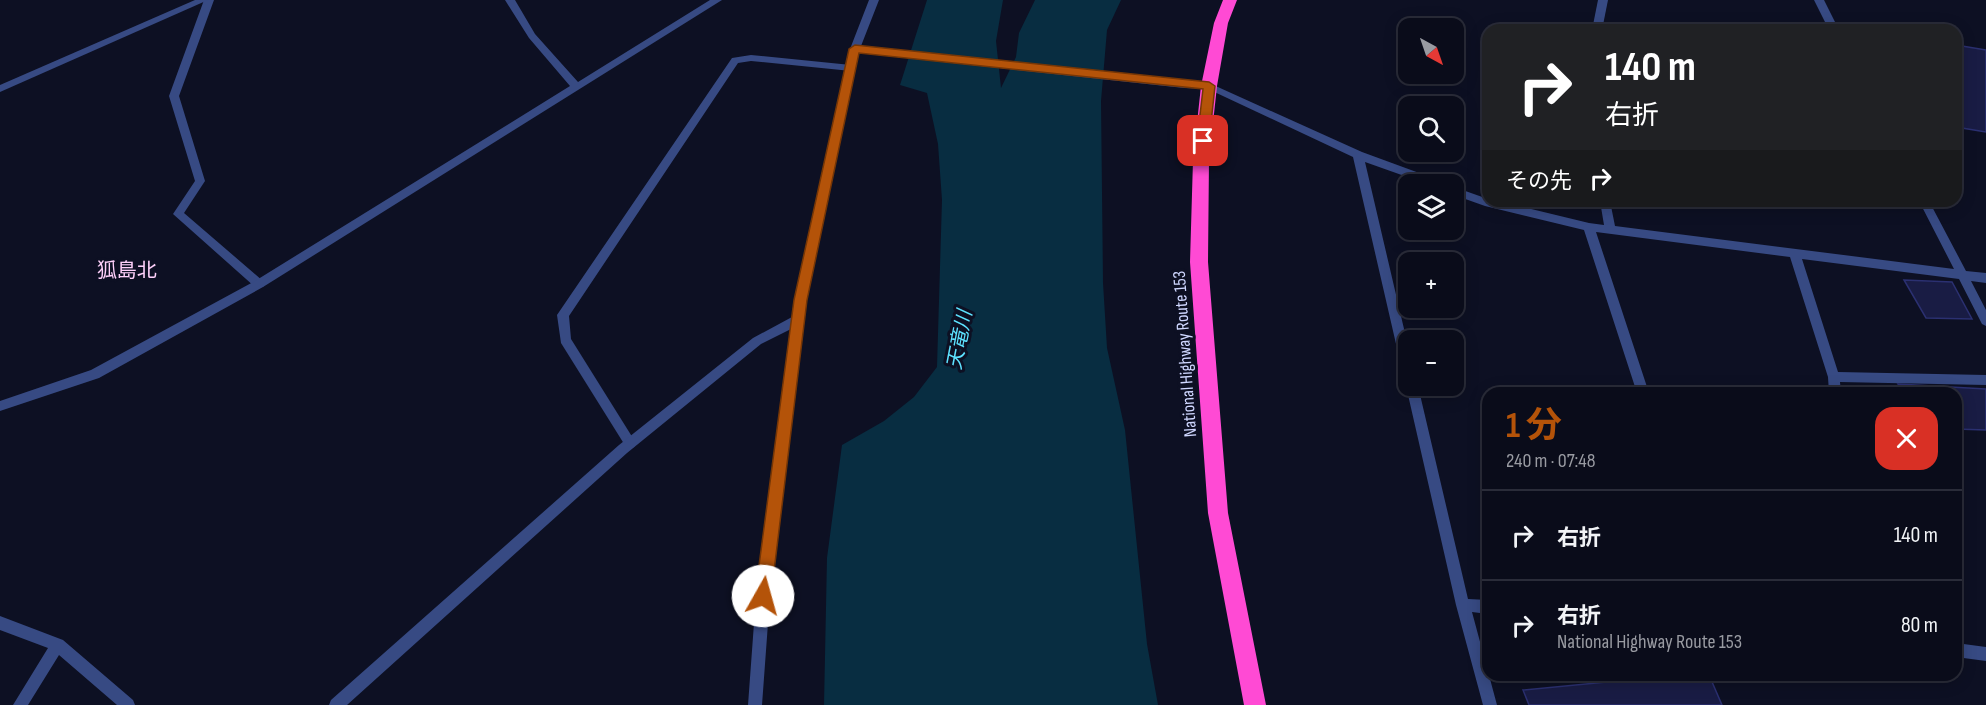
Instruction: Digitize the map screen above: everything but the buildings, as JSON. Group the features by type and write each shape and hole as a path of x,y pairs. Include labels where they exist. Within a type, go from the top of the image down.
{"highway":[{"name":"National Highway Route 153","path":"1230,0 1221,23 1209,86 1201,160 1199,262 1218,513 1255,705"}],"street":[{"path":"0,89 203,0"},
{"path":"209,0 174,96 200,181 178,214 259,284"},
{"path":"510,0 532,36 576,86"},
{"path":"0,406 95,374 259,284 717,0"},
{"path":"755,705 763,596 798,319 855,49 874,0"},
{"path":"1598,24 1603,0"},
{"path":"1819,0 1831,24"},
{"path":"855,49 1209,86 1358,155 1410,174"},
{"path":"630,443 565,340 562,315 735,60 752,58 851,68"},
{"path":"1358,155 1399,330"},
{"path":"1464,194 1482,201"},
{"path":"1506,207 1589,227 1986,278"},
{"path":"1606,207 1610,230"},
{"path":"1926,207 1986,321"},
{"path":"1589,227 1641,387"},
{"path":"1796,254 1834,377 1835,387"},
{"path":"336,705 630,443 757,341 798,319"},
{"path":"1834,377 1986,380"},
{"path":"1414,396 1463,605 1482,675"},
{"path":"1463,605 1482,607"},
{"path":"0,623 58,645 128,705"},
{"path":"20,705 58,645"},
{"path":"1962,651 1986,654"},
{"path":"1484,681 1490,705"}],"water":[{"name":"天竜川","path":"927,0 1003,0 996,41 1001,88 1016,57 1019,33 1035,0 1121,0 1107,30 1101,101 1103,283 1107,348 1125,430 1147,644 1158,705 824,705 827,558 842,445 884,421 914,397 937,367 942,200 938,144 927,93 900,85"}],"district":[{"name":"狐島北","path":"127,271"}],"route":[{"path":"763,596 800,300 855,49 1209,86 1203,141"}]}
